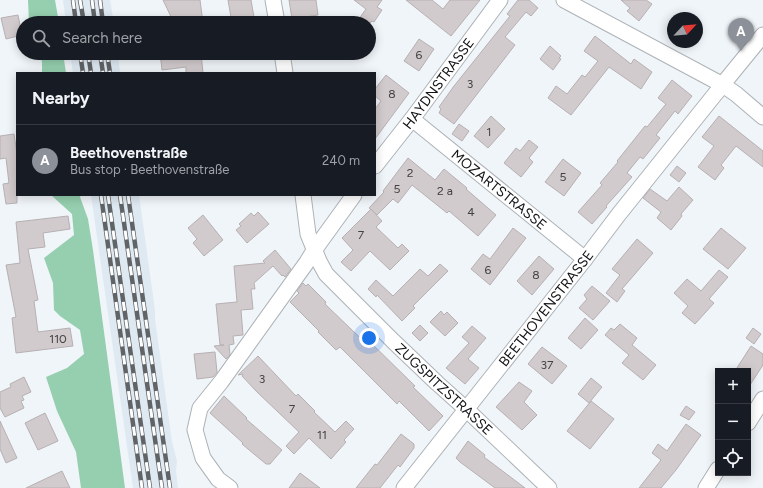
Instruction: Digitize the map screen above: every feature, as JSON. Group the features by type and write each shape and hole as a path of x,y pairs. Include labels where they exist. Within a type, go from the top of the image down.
{"street":[{"path":"273,0 276,16"},
{"name":"HAYDNSTRASSE","path":"376,165 412,119 500,0"},
{"path":"564,0 723,85 763,117"},
{"name":"BEETHOVENSTRASSE","path":"404,488 619,214 763,35"},
{"path":"283,60 284,72"},
{"name":"MOZARTSTRASSE","path":"412,119 585,259"},
{"name":"ZUGSPITZSTRASSE","path":"303,196 308,234 319,262 326,274 437,383 549,488"},
{"path":"230,488 218,479 203,458 195,430 200,408 221,382 353,196"},
{"path":"751,418 763,399"},
{"path":"706,488 715,474"}],"shaded area":[{"path":"63,0 110,0 113,16 65,16"},
{"path":"71,60 119,60 120,72 73,72"},
{"path":"91,196 139,196 172,442 177,461 176,471 178,488 133,488"}],"green space":[{"path":"28,0 55,0 58,16 29,16"},
{"path":"42,60 64,60 66,72 42,72"},
{"path":"52,196 80,196 88,219 125,488 81,488 76,452 57,411 46,377 67,368 84,354 80,330 54,310 53,283 44,258 74,235 72,214"}],"building":[{"path":"163,0 200,0 202,16 171,16"},
{"path":"228,0 251,0 254,16 231,16"},
{"path":"289,0 316,0 318,15 292,16"},
{"path":"354,0 382,0 377,7 382,10 376,19 376,16 361,16 366,9"},
{"path":"406,0 432,0 443,9 450,0 480,0 451,36"},
{"path":"518,0 529,0 538,8 531,16 526,12 505,37 515,45 454,124 439,113 441,109 439,107 510,16 507,14"},
{"path":"621,0 646,0 652,4 639,21 627,11 630,8"},
{"path":"18,15 16,16 16,36 6,39 1,18"},
{"path":"595,36 631,64 634,59 652,72 641,89 609,67 571,115 548,98 556,86 567,94 582,75 585,77 598,61 584,51"},
{"path":"419,39 434,49 419,71 404,61"},
{"path":"550,46 561,56 559,58 561,59 553,70 540,59"},
{"path":"161,60 202,60 203,72 186,72 186,67 162,70"},
{"path":"386,75 409,93 376,138 376,108 381,101 376,97 376,88"},
{"path":"672,80 692,96 678,114 675,111 656,135 660,138 643,159 640,157 627,173 632,177 592,224 578,212 602,185 600,183 645,126 647,127 666,104 658,98"},
{"path":"491,116 505,129 488,148 474,136"},
{"path":"719,116 763,151 763,167 736,146 721,165 724,168 715,180 698,167 714,146 702,137"},
{"path":"459,124 469,131 462,141 452,134"},
{"path":"14,134 16,147 17,203 6,204 3,184 9,183 6,158 0,159 0,136"},
{"path":"529,140 538,147 529,158 533,162 521,177 504,163 516,148 520,151"},
{"path":"408,158 435,180 444,169 496,215 478,236 449,211 447,213 412,185 398,203 393,199 377,215 369,208 384,192 383,191"},
{"path":"563,159 581,173 564,196 545,182"},
{"path":"677,166 686,173 679,182 670,175"},
{"path":"679,187 693,200 681,214 682,216 671,230 657,218 661,212 643,198 650,189 667,201"},
{"path":"371,209 382,221 376,227 398,248 402,244 409,251 390,270 370,251 351,271 341,262 353,250 342,238"},
{"path":"258,212 269,224 247,243 236,230 241,226 239,224 251,213 254,216"},
{"path":"203,215 223,240 204,256 193,243 197,239 188,228"},
{"path":"68,216 70,229 43,233 45,247 28,249 38,300 34,301 38,332 70,328 73,346 16,353 12,318 16,317 6,265 20,263 16,222"},
{"path":"513,228 526,238 490,285 471,269 483,254 490,259"},
{"path":"721,228 746,248 728,269 703,249"},
{"path":"637,239 653,253 622,289 625,291 617,302 606,293 620,275 612,269"},
{"path":"275,250 291,269 285,277 283,275 282,276 273,266 254,283 255,289 251,289 253,309 241,310 243,335 233,336 234,344 229,345 230,355 226,359 214,346 224,345 220,345 216,304 237,302 234,266 265,263 263,261"},
{"path":"539,256 554,269 532,295 517,281"},
{"path":"440,264 448,271 413,306 415,308 402,321 377,295 376,297 368,289 376,280 393,296 420,269 428,276"},
{"path":"719,270 728,277 709,299 714,303 695,324 682,313 688,306 674,293 687,279 701,291"},
{"path":"303,283 306,286 308,284 326,302 325,304 364,341 367,339 443,416 429,431 399,401 397,404 340,347 336,350 290,302 299,293 297,291"},
{"path":"592,286 610,301 593,320 579,308 587,299 584,295"},
{"path":"441,311 444,315 447,312 458,323 445,336 430,322"},
{"path":"585,318 598,330 581,349 568,338"},
{"path":"620,324 637,338 632,345 656,365 643,380 622,363 629,355 605,335 611,328 614,330"},
{"path":"420,325 428,333 420,341 412,333"},
{"path":"472,326 486,338 468,359 479,368 465,384 446,368 469,343 462,337"},
{"path":"753,328 761,334 754,344 746,338"},
{"path":"751,346 763,354 763,365 751,383 751,368 737,368"},
{"path":"542,347 567,366 552,384 528,364"},
{"path":"215,352 217,372 213,377 197,379 194,354"},
{"path":"258,356 296,396 298,394 335,432 346,421 354,429 344,440 346,442 331,459 309,438 294,454 286,446 299,432 257,392 242,376 243,374 238,375"},
{"path":"24,377 31,392 22,396 24,400 21,401 24,408 5,417 0,408 0,392 11,387 10,384"},
{"path":"591,378 602,387 589,403 578,394"},
{"path":"519,382 532,391 524,402 537,415 522,430 496,407"},
{"path":"224,396 247,418 246,419 282,450 270,464 266,464 242,444 243,443 210,413"},
{"path":"591,401 614,419 590,449 567,431"},
{"path":"686,406 695,412 689,420 680,415"},
{"path":"45,413 58,441 38,450 25,423"},
{"path":"0,421 17,458 6,463 0,449"},
{"path":"686,424 701,435 676,470 661,488 639,488 661,460 652,453 658,444 667,451"},
{"path":"401,434 414,444 414,448 400,467 398,465 380,488 356,488 375,464 377,465"},
{"path":"468,441 485,455 484,457 525,488 495,488 460,462 456,458"},
{"path":"62,471 70,488 26,488"},
{"path":"300,473 320,488 289,488"}],"railway":[{"path":"73,0 75,16"},
{"path":"80,0 83,16"},
{"path":"92,0 94,16"},
{"path":"100,0 102,16"},
{"path":"81,60 83,72"},
{"path":"89,60 91,72"},
{"path":"101,60 103,72"},
{"path":"108,60 110,72"},
{"path":"101,196 142,488"},
{"path":"108,196 150,488"},
{"path":"120,196 162,488"},
{"path":"128,196 170,488"}],"place":[{"name":"Beethovenstraße","path":"741,51"}]}
